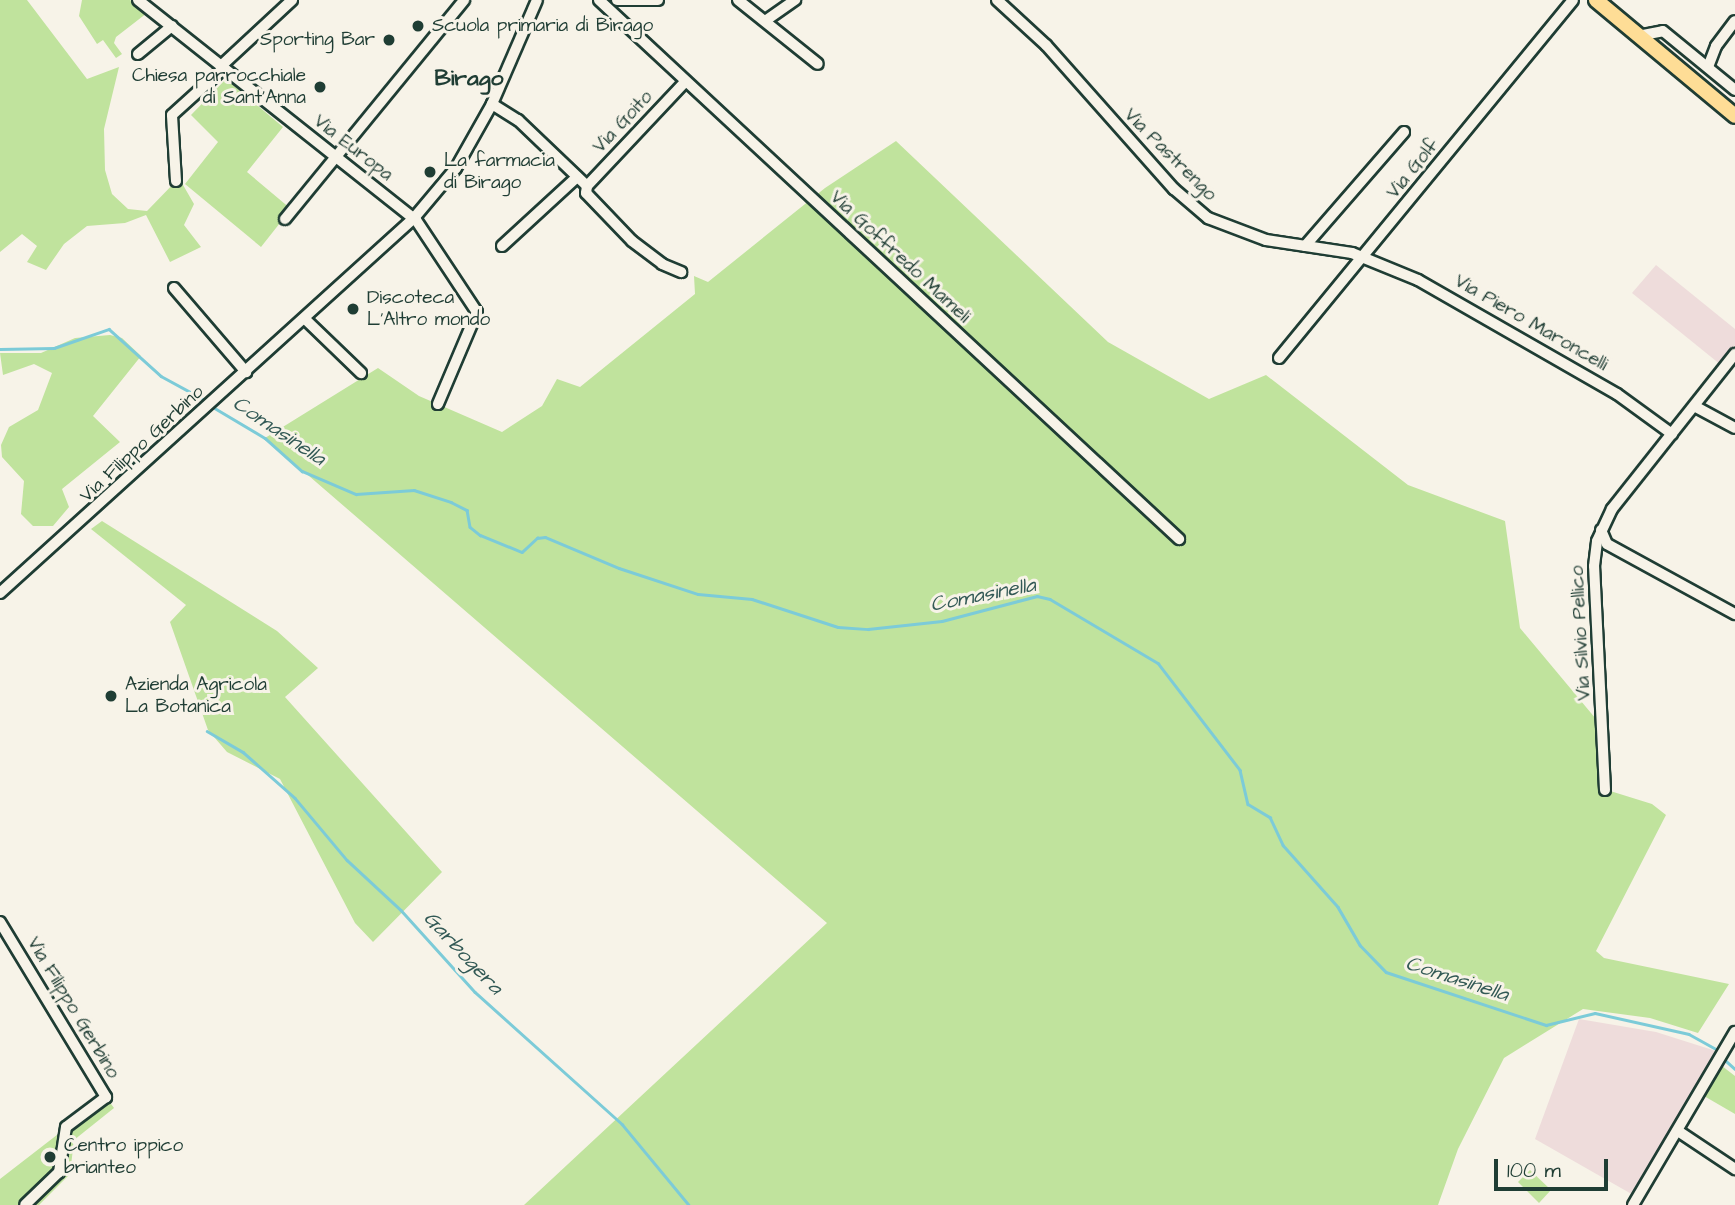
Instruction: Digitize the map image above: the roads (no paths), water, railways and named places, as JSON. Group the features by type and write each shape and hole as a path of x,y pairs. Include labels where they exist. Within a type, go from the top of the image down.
{"main road":[{"path":"1596,0 1735,116"}],"street":[{"name":"Via Europa","path":"138,0 414,218 477,312 438,404"},
{"path":"176,181 172,115 292,0"},
{"path":"285,219 464,0"},
{"name":"Via Filippo Gerbino","path":"0,593 414,218 456,168 492,104 537,0"},
{"name":"Via Goffredo Mameli","path":"599,0 1178,539"},
{"path":"617,0 658,0"},
{"path":"738,0 818,64"},
{"path":"765,21 795,0"},
{"name":"Via Golf","path":"1279,358 1573,0"},
{"name":"Via Pastrengo","path":"1003,1 1197,211 1242,233 1364,257"},
{"path":"1708,67 1716,46 1735,21"},
{"path":"138,54 172,26"},
{"path":"1638,36 1663,31 1735,90"},
{"path":"1695,57 1716,46"},
{"name":"Via Goito","path":"587,186 685,82"},
{"path":"492,104 518,120 587,186 586,193 632,241 662,264 681,272"},
{"path":"1305,246 1404,132"},
{"path":"502,246 577,177"},
{"name":"Via Piero Maroncelli","path":"1364,257 1464,303 1617,394 1672,433"},
{"path":"174,288 246,372"},
{"path":"305,319 361,373"},
{"name":"Via Silvio Pellico","path":"1605,790 1594,566 1601,530 1612,509 1696,407 1735,354"},
{"path":"1696,407 1735,428"},
{"path":"1601,530 1607,544 1735,614"},
{"name":"Via Filippo Gerbino","path":"0,922 106,1097 66,1127 59,1172 25,1205"},
{"path":"1638,1203 1735,1032"},
{"path":"1678,1131 1735,1168"}],"waterway":[{"path":"0,349 54,348 109,329 161,376 205,400"},
{"name":"Comasinella","path":"213,407 265,438 302,471 356,494 414,490 467,510 470,527 480,535 522,552 537,538 545,537 619,568 698,594 752,599 838,627 868,629 942,621 1037,596 1050,599 1158,663 1240,770 1248,804 1270,817 1283,845 1338,907 1360,945 1386,972 1546,1025 1595,1013 1689,1034 1718,1050"},
{"name":"Garbogera","path":"207,731 243,752 295,798 347,860 401,910 475,992 622,1124 689,1205"},
{"name":"Comasinella","path":"1725,1060 1735,1069"}],"place":[{"name":"Scuola primaria di Birago","path":"418,26"},
{"name":"Sporting Bar","path":"389,40"},
{"name":"Chiesa parrocchiale di Sant'Anna","path":"320,87"},
{"name":"La farmacia di Birago","path":"430,172"},
{"name":"Discoteca L'Altro mondo","path":"353,309"},
{"name":"Azienda Agricola La Botanica","path":"111,696"},
{"name":"Centro ippico brianteo","path":"50,1157"}],"district":[{"name":"Birago","path":"469,78"}]}
